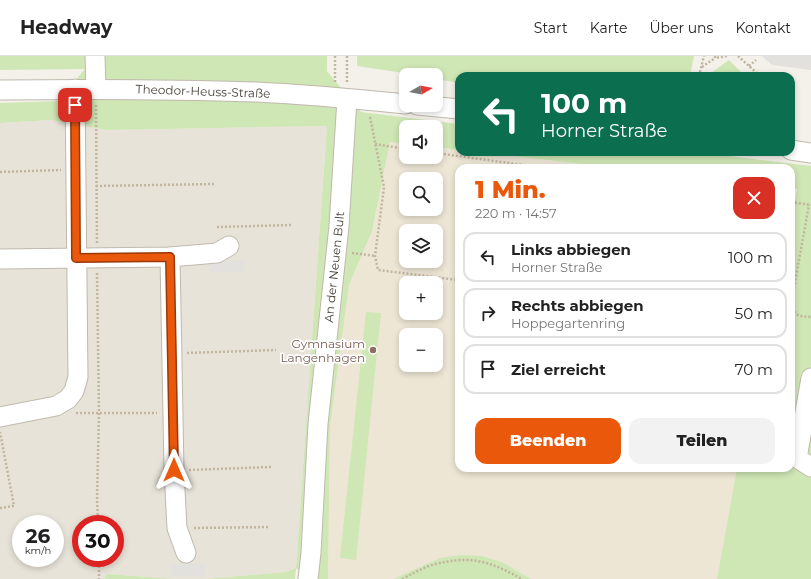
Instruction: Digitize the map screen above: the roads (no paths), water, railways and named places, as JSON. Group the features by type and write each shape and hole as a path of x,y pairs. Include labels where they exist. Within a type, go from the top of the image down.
{"street":[{"path":"95,56 96,89"},
{"path":"0,417 56,406 68,399 74,391 78,377 74,89"},
{"name":"Theodor-Heuss-Straße","path":"0,90 96,89 256,92 399,103"},
{"name":"An der Neuen Bult","path":"308,579 311,553 318,424 336,252 347,99"},
{"path":"443,107 455,109"},
{"path":"795,151 811,153"},
{"path":"0,260 170,257 217,253 229,246"},
{"path":"170,257 174,470 177,528 186,553"},
{"path":"811,378 797,458 811,467"}],"place":[{"name":"Gymnasium Langenhagen","path":"373,350"}]}
